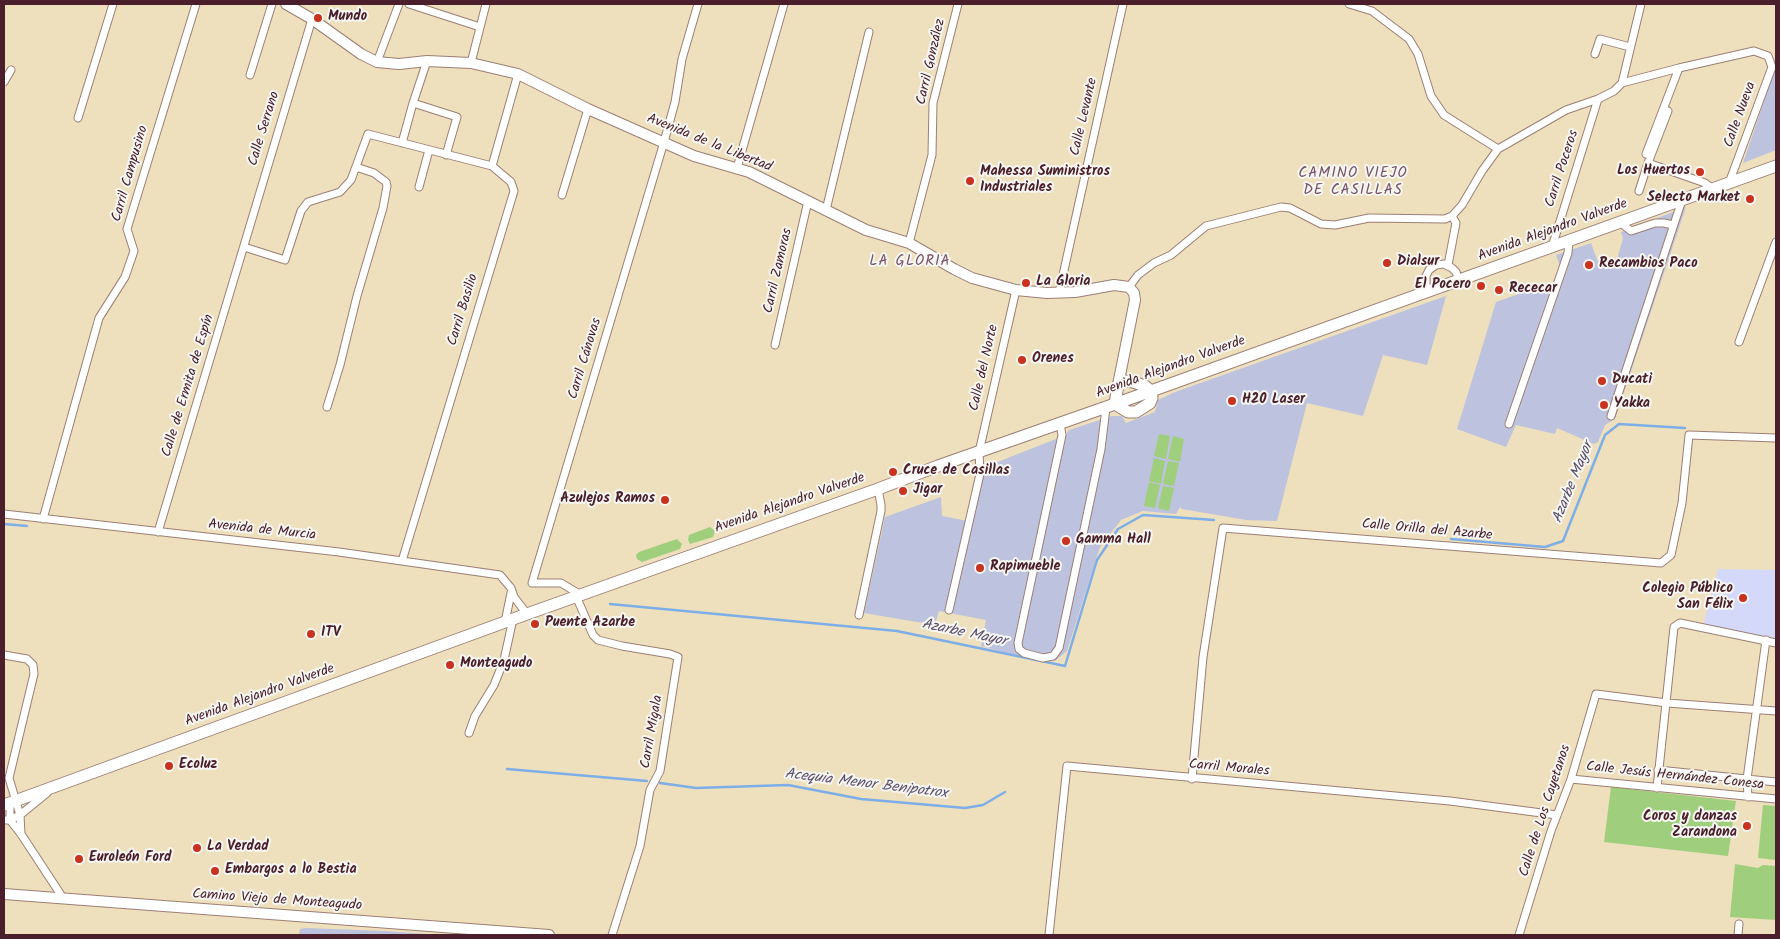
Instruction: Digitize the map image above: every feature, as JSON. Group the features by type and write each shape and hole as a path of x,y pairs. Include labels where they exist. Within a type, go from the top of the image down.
{"main road":[{"name":"Avenida Alejandro Valverde","path":"10,803 527,614 1776,166"},
{"path":"1111,406 1118,385 1125,381 1145,386 1151,391"}],"street":[{"path":"78,118 113,4"},
{"name":"Carril Campusino","path":"43,519 99,318 125,277 134,250 127,229 196,4"},
{"path":"250,75 272,4"},
{"name":"Avenida de la Libertad","path":"286,4 377,62 399,64 427,61 471,63 518,74 588,109 694,156 737,168 866,230 909,243 954,270 972,278 1016,290 1059,293 1114,285 1129,287"},
{"path":"377,62 399,4"},
{"path":"409,4 480,27"},
{"path":"471,63 486,4"},
{"name":"Carril Cánovas","path":"578,596 561,583 532,583 664,142 675,102 682,59 698,4"},
{"path":"737,168 784,4"},
{"name":"Carril González","path":"909,243 932,154 933,103 958,4"},
{"name":"Calle Levante","path":"1059,293 1123,4"},
{"path":"1348,4 1372,11 1409,39 1418,54 1431,96 1444,115 1498,149"},
{"path":"1622,83 1641,4"},
{"name":"Calle Serrano","path":"244,247 312,19"},
{"path":"826,210 869,32"},
{"path":"1595,54 1600,39 1630,47"},
{"name":"Calle Nueva","path":"1678,68 1754,51 1768,56 1772,67 1729,183"},
{"path":"402,143 427,61"},
{"path":"1118,385 1135,300 1134,293 1129,287 1138,275 1171,255 1206,226 1281,207 1290,208 1321,224 1335,225 1370,218 1445,219 1452,216 1462,205 1482,171 1498,149 1566,110 1598,99 1622,83 1678,68"},
{"path":"1646,154 1678,68"},
{"path":"4,82 11,70"},
{"path":"244,247 285,260 301,211 308,202 340,192 351,180 368,134 492,166 518,74"},
{"name":"Carril Poceros","path":"1551,248 1598,99"},
{"path":"413,103 457,116 446,155"},
{"path":"562,195 588,109"},
{"path":"1639,190 1668,111"},
{"path":"419,187 428,150"},
{"path":"1648,163 1705,183 1713,189"},
{"name":"Carril Basilio","path":"402,561 514,190 511,182 492,166"},
{"path":"327,407 383,208 387,186 386,182 374,173 356,167"},
{"path":"1610,416 1682,200"},
{"name":"Carril Zamoras","path":"775,346 808,201"},
{"path":"1448,265 1456,223 1452,216"},
{"path":"1621,223 1632,231 1655,223 1673,225"},
{"path":"1509,424 1568,253 1568,241"},
{"path":"1739,342 1776,242"},
{"name":"Calle de Ermita de Espín","path":"158,532 244,247"},
{"path":"1429,292 1425,279 1428,272 1436,265 1448,265 1456,272 1459,281"},
{"name":"Calle del Norte","path":"949,610 980,474 979,452 1016,290"},
{"path":"1121,369 1125,376 1133,382"},
{"path":"1060,424 1062,436 1018,643 1019,649 1024,653 1043,658 1053,656 1059,648 1111,406"},
{"name":"Calle Orilla del Azarbe","path":"1192,779 1203,656 1223,528 1661,563 1671,555 1682,503 1689,435 1776,438"},
{"path":"860,615 881,511 878,489"},
{"name":"Avenida de Murcia","path":"4,514 339,552 500,576 511,588 514,597 527,614"},
{"path":"469,733 475,716 494,684 504,660 511,588"},
{"name":"Carril Migala","path":"578,596 593,635 598,640 678,657 660,771 650,790 640,846 612,935"},
{"path":"1658,788 1658,770 1674,627 1680,623 1776,642"},
{"path":"1748,797 1747,779 1766,640"},
{"path":"4,655 27,659 33,664 34,674 9,778 10,803 7,820"},
{"name":"Calle de Los Cayetanos","path":"1519,935 1557,815 1571,779 1596,694 1667,703"},
{"path":"1667,703 1776,711"},
{"name":"Carril Morales","path":"1050,935 1067,766 1192,779 1450,801 1557,815"},
{"path":"1658,770 1776,782"},
{"name":"Calle Jesús Hernández Conesa","path":"1571,779 1776,799"},
{"path":"7,820 20,815 53,788"},
{"path":"10,803 20,815 21,834"},
{"path":"7,820 21,834 63,898"},
{"name":"Camino Viejo de Monteagudo","path":"4,894 505,934 549,935"},
{"path":"1738,935 1739,924"}],"shaded area":[{"path":"1776,66 1776,150 1743,163"},
{"path":"1686,207 1615,419 1605,425 1598,442 1594,444 1557,428 1555,434 1516,425 1506,447 1457,429 1496,302 1547,284 1553,284 1560,266 1556,255 1591,243 1598,262 1612,258 1617,259 1623,238 1621,232"},
{"path":"1446,296 1427,365 1383,355 1363,416 1307,403 1277,521 1246,520 1182,509 1180,507 1176,514 1143,511 1121,520 1100,547 1067,651 1055,661 1011,654 981,646 986,620 939,611 935,625 864,613 885,517 941,497 942,516 973,522 985,467 1066,435 1069,430 1112,416 1122,416 1126,423 1155,412 1158,400 1175,392"},
{"name":"Colegio Público San Félix","path":"1718,569 1776,570 1776,640 1703,626"},
{"path":"300,929 440,935 299,935"}],"green space":[{"path":"1159,434 1170,436 1166,459 1154,456"},
{"path":"1173,436 1184,439 1180,462 1168,459"},
{"path":"1154,458 1165,461 1161,484 1149,481"},
{"path":"1168,461 1179,463 1174,486 1163,484"},
{"path":"1149,482 1160,485 1155,508 1144,506"},
{"path":"1163,486 1174,488 1169,511 1158,508"},
{"path":"710,527 715,531 713,537 690,544 688,540 689,535"},
{"path":"677,539 682,544 680,549 642,562 637,559 636,555 639,552"},
{"path":"1611,787 1736,801 1728,856 1604,842"},
{"path":"1763,805 1776,806 1776,860 1758,858"},
{"path":"1735,864 1758,868 1763,865 1776,866 1776,920 1730,917"}],"waterway":[{"name":"Azarbe Mayor","path":"1451,539 1545,547 1563,541 1605,435 1619,424 1685,428"},
{"name":"Azarbe Mayor","path":"610,604 897,631 1065,666 1097,560 1118,529 1143,515 1214,520"},
{"name":"Azarbe Mayor","path":"4,524 27,526"},
{"name":"Acequia Menor Benipotrox","path":"507,769 647,781"},
{"name":"Acequia Menor Benipotrox","path":"660,783 696,788 788,785 861,799 965,808 983,805 1005,792"}],"place":[{"name":"Mundo","path":"318,18"},
{"name":"Los Huertos","path":"1700,172"},
{"name":"Mahessa Suministros Industriales","path":"970,181"},
{"name":"Selecto Market","path":"1750,199"},
{"name":"Dialsur","path":"1387,263"},
{"name":"Recambios Paco","path":"1589,265"},
{"name":"La Gloria","path":"1026,283"},
{"name":"El Pocero","path":"1481,286"},
{"name":"Rececar","path":"1499,290"},
{"name":"Orenes","path":"1022,360"},
{"name":"Ducati","path":"1602,381"},
{"name":"H20 Laser","path":"1232,401"},
{"name":"Yakka","path":"1604,405"},
{"name":"Cruce de Casillas","path":"893,472"},
{"name":"Jigar","path":"903,491"},
{"name":"Azulejos Ramos","path":"665,500"},
{"name":"Gamma Hall","path":"1066,541"},
{"name":"Rapimueble","path":"980,568"},
{"name":"Colegio Público San Félix","path":"1743,598"},
{"name":"Puente Azarbe","path":"535,624"},
{"name":"ITV","path":"311,634"},
{"name":"Monteagudo","path":"450,665"},
{"name":"Ecoluz","path":"169,766"},
{"name":"Coros y danzas Zarandona","path":"1747,826"},
{"name":"La Verdad","path":"197,848"},
{"name":"Euroleón Ford","path":"79,859"},
{"name":"Embargos a lo Bestia","path":"215,871"}],"district":[{"name":"CAMINO VIEJO DE CASILLAS","path":"1353,182"},
{"name":"LA GLORIA","path":"910,262"}]}
